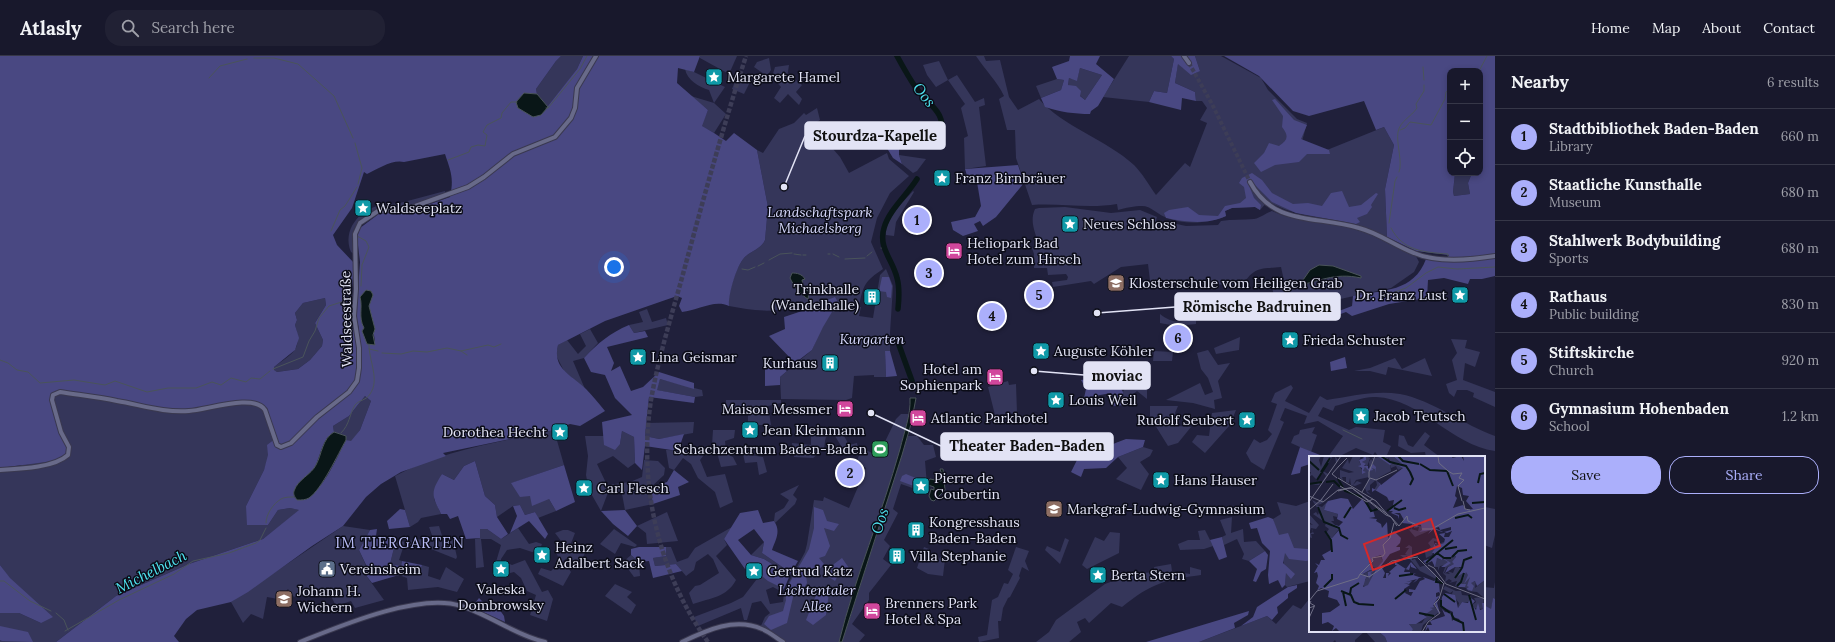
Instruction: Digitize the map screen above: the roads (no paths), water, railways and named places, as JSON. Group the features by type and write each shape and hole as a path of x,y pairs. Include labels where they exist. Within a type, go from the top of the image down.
{"street":[{"name":"Waldseestraße","path":"0,470 54,462 68,455 69,447 61,432 52,400 53,395 60,392 116,400 168,411 203,410 245,402 257,403 265,410 275,440 279,446 285,446 291,443 320,414 349,392 356,381 359,368 359,348 354,316 356,290 355,234 360,223 378,211 407,209 450,195 484,177 513,154 554,137 571,118 577,88 596,56"},
{"path":"1184,56 1189,63"},
{"path":"1250,182 1264,202 1285,214 1354,226 1381,236 1408,251 1423,256 1458,258 1495,256"},
{"path":"300,642 344,625 402,607 442,602 459,605 470,609 528,637 545,642"},
{"path":"682,642 707,630 729,625 760,628 783,642"}],"water":[{"path":"524,93 537,94 548,107 541,115 533,117 518,108 516,102"},
{"path":"1319,265 1333,266 1361,276 1361,278 1343,276 1327,278 1294,286 1294,283 1303,280 1310,270"},
{"path":"792,273 799,274 805,279 802,280 804,290 809,291 808,299 800,293 793,284 790,278"},
{"path":"366,290 371,291 373,295 369,306 375,329 373,335 375,345 367,344 362,331 364,328 361,320 360,297"},
{"path":"910,398 916,398 911,424 902,455 842,642 839,642 845,618 900,449 908,417"},
{"path":"334,432 346,436 346,440 319,487 308,499 297,500 294,496 294,491 298,483 314,468 327,439"},
{"path":"940,469 943,469 945,490 934,501 931,500 929,496 931,489 934,490 934,487 928,485 927,483 930,479 941,481 943,477"}],"waterway":[{"name":"Michelbach","path":"546,108 548,108 580,69 587,56"},
{"name":"Oos","path":"897,56 916,88 939,114 942,127 942,136"},
{"path":"1481,68 1487,56"},
{"path":"254,58 274,58 298,64 334,96 353,138"},
{"path":"209,78 220,66 247,59"},
{"path":"1423,67 1424,80"},
{"path":"1399,172 1399,128 1417,108 1416,104 1424,91 1424,85"},
{"path":"1400,130 1405,128 1410,122 1431,125 1445,99 1447,91"},
{"name":"Michelbach","path":"448,160 469,152 471,147 478,145 485,146 487,135 483,132 487,125 501,118 502,113 511,102 517,102"},
{"path":"355,143 362,168 358,184"},
{"path":"1389,223 1395,181 1397,177"},
{"name":"Oos","path":"898,309 898,282 884,248 884,228 886,221 894,209 917,179"},
{"path":"331,231 340,210 345,206 357,187"},
{"path":"1391,228 1396,236 1408,246 1422,251 1448,254 1448,256"},
{"name":"Michelbach","path":"357,236 366,241 369,247 362,265 361,286"},
{"path":"867,256 872,252"},
{"path":"769,260 780,254 792,253"},
{"path":"794,254 801,255"},
{"path":"833,254 839,257"},
{"path":"845,259 865,258"},
{"path":"758,266 764,263"},
{"path":"742,269 748,270 755,267"},
{"path":"1395,292 1406,288 1426,273 1438,267 1457,269 1495,267"},
{"path":"273,369 303,357 309,341 315,331 319,318 329,306 351,299"},
{"path":"461,351 488,345 494,347 501,344"},
{"name":"Michelbach","path":"341,433 346,426 355,405 369,396 373,389 374,377 369,345"},
{"name":"Oos","path":"899,345 912,381"},
{"path":"382,353 401,354 413,351 427,352 447,348 461,351 467,355"},
{"name":"Michelbach","path":"369,349 378,351"},
{"path":"0,360 8,363 17,370 28,372 40,383 74,380 105,385 115,381 147,392 168,388 196,388 212,382 221,385 231,378 246,382 251,378 260,379 270,371"},
{"path":"1343,430 1362,439"},
{"name":"Michelbach","path":"266,523 270,510 278,501 282,498 294,497"},
{"name":"Michelbach","path":"65,631 119,600 174,574 193,561 229,553 256,543 260,540 266,528"},
{"path":"0,581 4,581 30,601 51,611"},
{"path":"56,613 64,620 68,630"}],"tunnel":[{"path":"708,642 691,615 676,586 665,557 656,526 650,495 647,463 648,432 651,400 662,348 715,159 746,56"},
{"path":"1189,63 1212,104 1250,182"}],"place":[{"name":"Margarete Hamel","path":"714,77"},
{"name":"Franz Birnbräuer","path":"942,178"},
{"name":"Stourdza-Kapelle","path":"784,187"},
{"name":"Waldseeplatz","path":"363,208"},
{"name":"Stadtbibliothek Baden-Baden","path":"917,220"},
{"name":"Neues Schloss","path":"1070,224"},
{"name":"Heliopark Bad Hotel zum Hirsch","path":"954,251"},
{"name":"Stahlwerk Bodybuilding","path":"929,273"},
{"name":"Klosterschule vom Heiligen Grab","path":"1116,283"},
{"name":"Stiftskirche","path":"1039,295"},
{"name":"Dr. Franz Lust","path":"1460,295"},
{"name":"Trinkhalle (Wandelhalle)","path":"872,297"},
{"name":"Römische Badruinen","path":"1097,313"},
{"name":"Rathaus","path":"992,316"},
{"name":"Gymnasium Hohenbaden","path":"1178,338"},
{"name":"Frieda Schuster","path":"1290,340"},
{"name":"Auguste Köhler","path":"1041,351"},
{"name":"Lina Geismar","path":"638,357"},
{"name":"Kurhaus","path":"830,363"},
{"name":"moviac","path":"1034,371"},
{"name":"Hotel am Sophienpark","path":"995,377"},
{"name":"Louis Weil","path":"1056,400"},
{"name":"Maison Messmer","path":"845,409"},
{"name":"Theater Baden-Baden","path":"871,413"},
{"name":"Jacob Teutsch","path":"1361,416"},
{"name":"Atlantic Parkhotel","path":"918,418"},
{"name":"Rudolf Seubert","path":"1247,420"},
{"name":"Jean Kleinmann","path":"750,430"},
{"name":"Dorothea Hecht","path":"560,432"},
{"name":"Schachzentrum Baden-Baden","path":"880,449"},
{"name":"Staatliche Kunsthalle","path":"850,473"},
{"name":"Hans Hauser","path":"1161,480"},
{"name":"Pierre de Coubertin","path":"921,486"},
{"name":"Carl Flesch","path":"584,488"},
{"name":"Markgraf-Ludwig-Gymnasium","path":"1054,509"},
{"name":"Kongresshaus Baden-Baden","path":"916,530"},
{"name":"Heinz Adalbert Sack","path":"542,555"},
{"name":"Villa Stephanie","path":"897,556"},
{"name":"Vereinsheim","path":"327,569"},
{"name":"Valeska Dombrowsky","path":"501,569"},
{"name":"Gertrud Katz","path":"754,571"},
{"name":"Berta Stern","path":"1098,575"},
{"name":"Johann H. Wichern","path":"284,599"},
{"name":"Brenners Park Hotel & Spa","path":"872,611"}],"district":[{"name":"IM TIERGARTEN","path":"400,543"}],"park label":[{"name":"Landschaftspark Michaelsberg","path":"820,220"},
{"name":"Kurgarten","path":"872,339"},
{"name":"Lichtentaler Allee","path":"817,598"}]}
